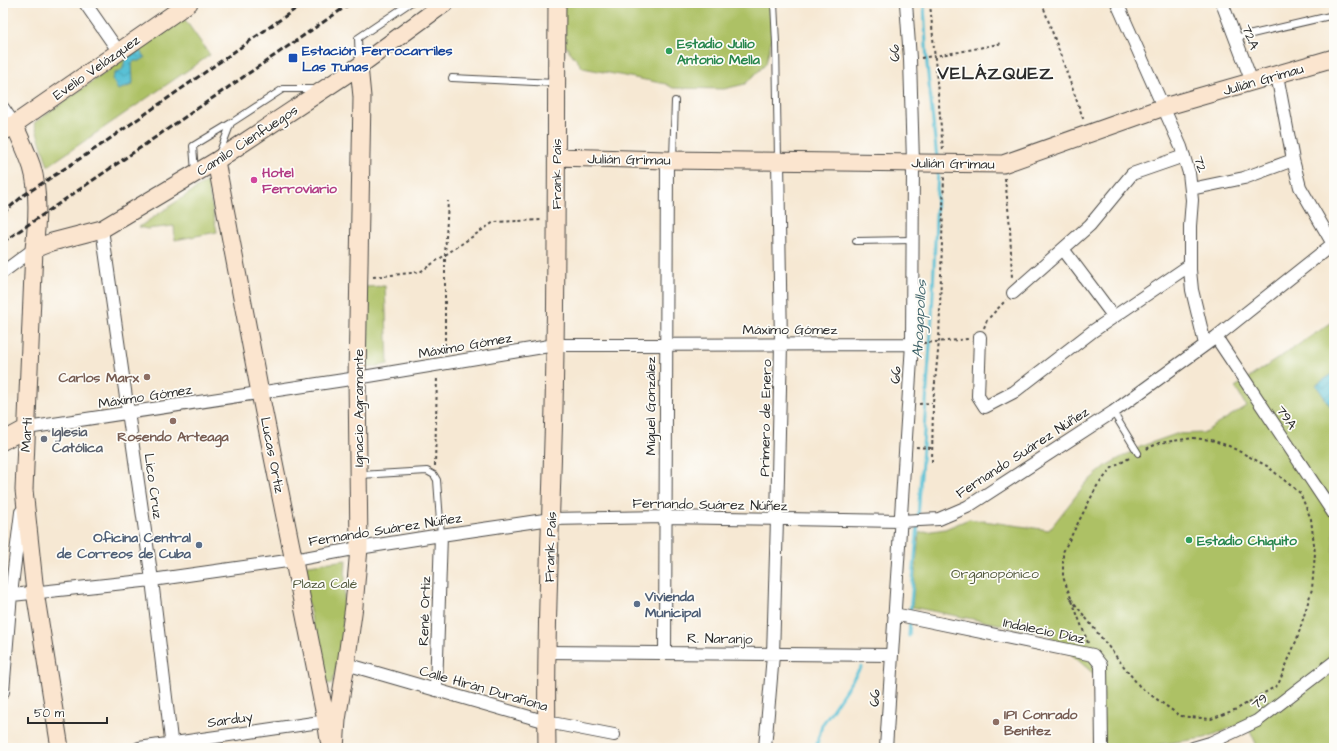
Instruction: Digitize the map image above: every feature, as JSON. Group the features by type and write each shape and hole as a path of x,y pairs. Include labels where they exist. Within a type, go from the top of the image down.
{"main road":[{"name":"Evelio Velázquez","path":"9,128 189,3"},
{"name":"Camilo Cienfuegos","path":"34,249 52,242 102,228 195,174 359,66 445,3"},
{"name":"Frank Pais","path":"555,345 557,3"},
{"name":"Julián Grimau","path":"556,157 670,160 1003,164 1164,107 1334,58"},
{"name":"Ignacio Agramonte","path":"335,748 332,720 346,664 354,606 359,548 357,378 362,97 359,66"},
{"name":"Martí","path":"9,128 32,167 36,187 36,231 24,490 35,592 60,748"},
{"name":"Lucas Ortiz","path":"216,161 260,393 294,560 332,720 330,748"},
{"name":"Frank País","path":"547,748 547,652 555,345"},
{"path":"3,441 27,428"}],"street":[{"path":"85,3 119,52"},
{"name":"66","path":"886,748 900,521 916,344 912,240 932,163 910,59 906,3"},
{"name":"72","path":"1117,3 1181,146 1189,173 1192,200 1190,265 1192,290 1205,344"},
{"name":"72A","path":"1222,3 1252,82"},
{"path":"1277,75 1293,160 1300,187 1333,243"},
{"path":"3,108 9,128"},
{"path":"1013,293 1090,225 1132,174 1184,156"},
{"name":"Miguel González","path":"665,652 666,345 670,160"},
{"path":"1191,189 1244,178 1293,160"},
{"name":"Primero de Enero","path":"765,748 773,655 781,344 778,161"},
{"name":"Lico Cruz","path":"102,228 152,580 171,745"},
{"name":"Fernando Suárez Núñez","path":"7,595 152,580 294,560 359,548 551,519 665,517 900,521 939,519 967,507 1113,412 1216,337 1333,243"},
{"path":"3,272 34,249"},
{"path":"1063,249 1114,317"},
{"path":"980,338 978,396 985,407 1014,392 1114,317 1190,265"},
{"name":"79A","path":"1216,337 1334,514"},
{"name":"Máximo Gómez","path":"27,428 129,414 555,345 916,344"},
{"path":"3,692 7,595 24,490"},
{"name":"René Ortiz","path":"436,689 442,535"},
{"name":"Indalecio Díaz","path":"894,614 1093,655 1101,666 1102,748"},
{"name":"R. Naranjo","path":"547,652 892,655"},
{"name":"79","path":"1193,748 1210,743 1257,721 1334,662"},
{"name":"Calle Hirán Durañona","path":"346,664 546,722 614,735"},
{"name":"Sarduy","path":"139,748 171,745 332,720"}],"lane":[{"path":"359,66 358,38 410,3"},
{"path":"774,3 778,161"},
{"path":"1235,38 1334,15"},
{"path":"452,78 556,84"},
{"path":"195,174 193,146 231,124 283,89 324,89"},
{"path":"670,160 675,101"},
{"path":"216,161 231,124"},
{"path":"856,241 912,240"},
{"path":"1113,412 1138,453"},
{"path":"358,475 427,471 434,475 437,480 442,535"}],"path":[{"path":"930,3 935,56 932,163 938,342 933,403 932,462"},
{"path":"1042,3 1089,134"},
{"path":"926,57 1003,43"},
{"path":"916,344 980,338 987,320 1013,293 1010,227 1003,164"},
{"path":"434,475 441,364 448,201"},
{"path":"359,278 420,272 494,222 556,219"},
{"path":"926,403 933,403"},
{"path":"1071,599 1140,687 1180,716 1211,719 1237,709 1278,685 1297,639 1312,589 1315,553 1311,519 1300,492 1267,466 1229,446 1211,440 1192,438 1158,443 1112,468 1097,486 1063,552 1063,577 1071,599 1093,655"},
{"path":"921,447 932,448"}],"green space":[{"name":"Estadio Julio Antonio Mella","path":"559,3 770,3 773,33 766,64 745,84 724,89 673,88 666,84 583,68 559,38"},
{"path":"183,17 210,55 48,166 34,123"},
{"path":"207,181 217,232 175,240 174,226 147,229 139,227"},
{"path":"385,286 388,364 364,369 364,287"},
{"name":"Organopónico","path":"1334,321 1334,748 1258,748 1246,722 1205,738 1155,745 1095,748 1095,675 1048,634 912,607 919,533 945,529 969,519 1049,530 1086,483 1107,465 1142,446 1176,434 1203,433 1246,406 1235,387"},
{"name":"Plaza Calé","path":"346,560 342,647 332,684 324,683 301,566"}],"water":[{"path":"140,51 145,58 139,61 134,61 132,64 132,85 118,90 112,79 115,73 121,71 127,58"},
{"path":"1334,373 1334,412 1316,385"}],"waterway":[{"name":"Ahogapollos","path":"924,3 927,65 937,159"},
{"name":"Ahogapollos","path":"918,518 932,316 938,168"},
{"name":"Ahogapollos","path":"910,614 918,523"},
{"name":"Ahogapollos","path":"909,636 910,619"},
{"name":"Ahogapollos","path":"816,748 822,725 861,667"}],"railway":[{"path":"3,213 24,195 98,147 304,3"},
{"path":"3,242 351,3"}],"place":[{"name":"Estadio Julio Antonio Mella","path":"669,51"},
{"name":"Estación Ferrocarriles Las Tunas","path":"293,58"},
{"name":"Hotel Ferroviario","path":"254,180"},
{"name":"Carlos Marx","path":"147,377"},
{"name":"Rosendo Arteaga","path":"173,421"},
{"name":"Iglesia Católica","path":"44,439"},
{"name":"Estadio Chiquito","path":"1189,540"},
{"name":"Oficina Central de Correos de Cuba","path":"199,545"},
{"name":"Vivienda Municipal","path":"637,604"},
{"name":"IPI Conrado Benítez","path":"996,722"}],"district":[{"name":"VELÁZQUEZ","path":"996,73"}]}
